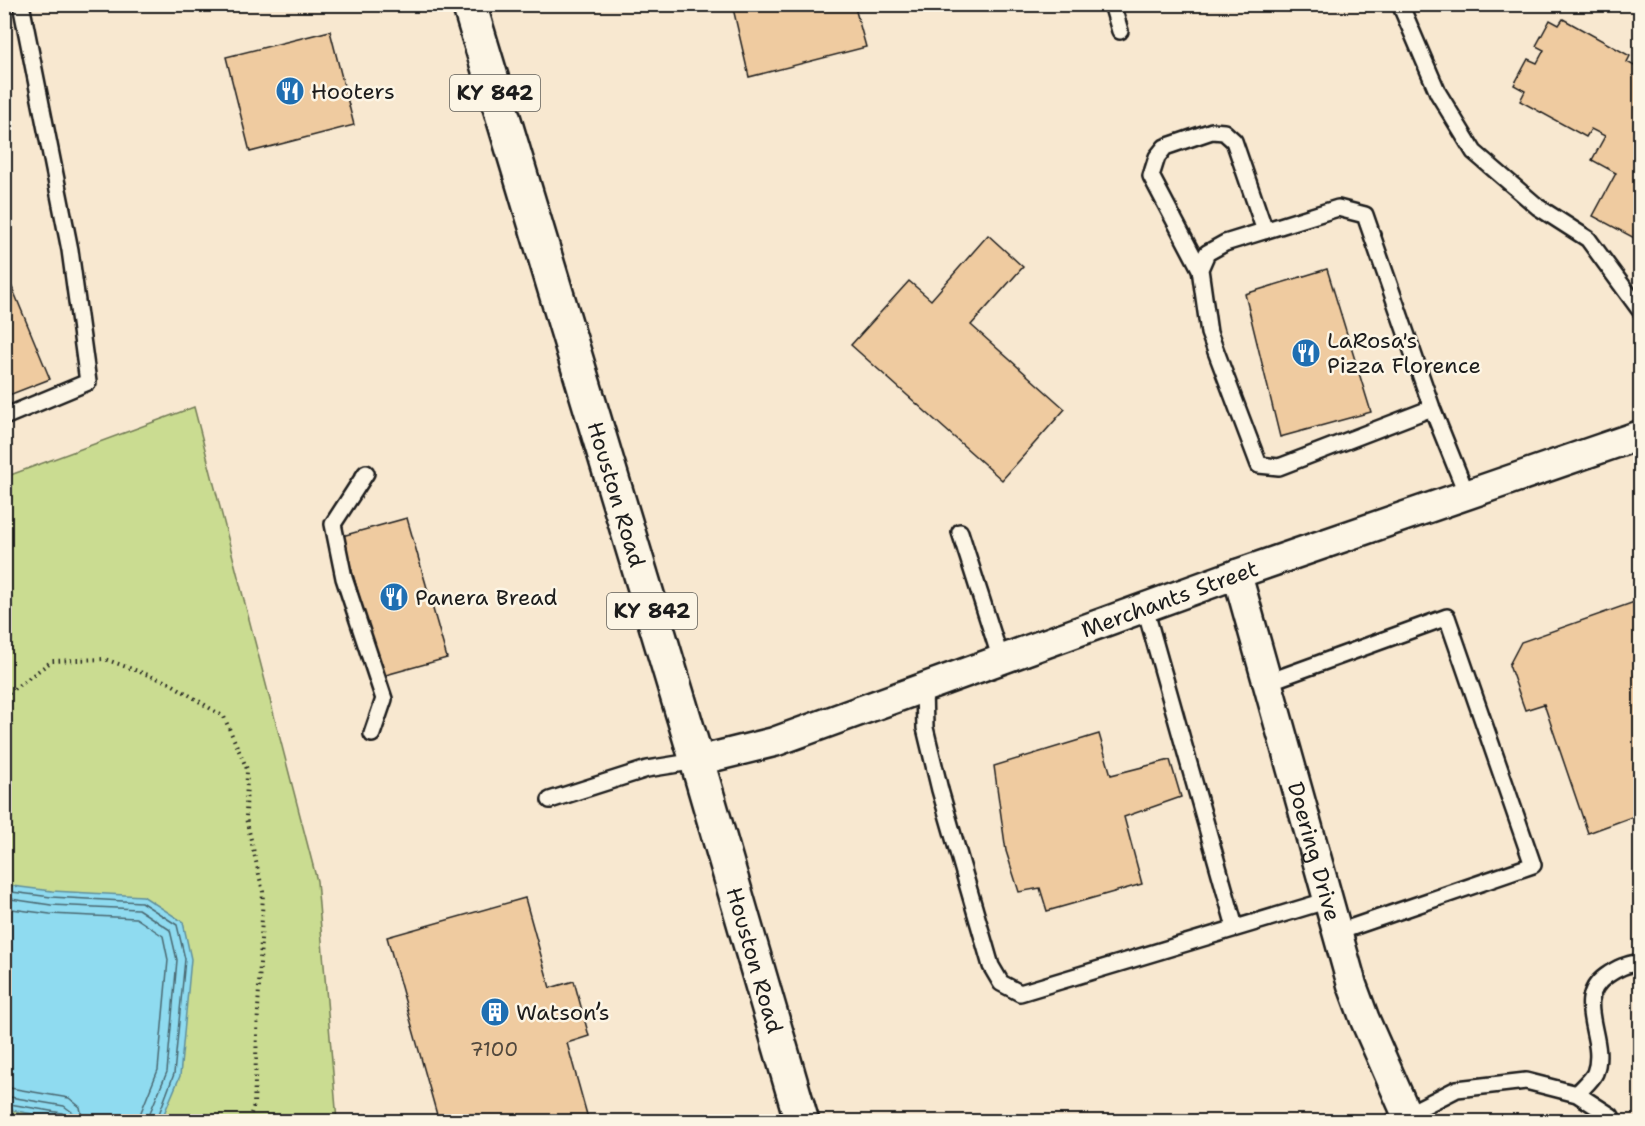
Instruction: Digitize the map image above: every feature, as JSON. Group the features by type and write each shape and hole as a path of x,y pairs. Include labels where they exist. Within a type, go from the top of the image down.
{"main road":[{"name":"Houston Road","path":"469,4 697,761 802,1122"}],"street":[{"name":"Merchants Street","path":"697,761 774,742 1238,574 1641,435"},
{"name":"Doering Drive","path":"1238,574 1352,985 1403,1119"}],"lane":[{"path":"4,417 88,382 70,250 21,4"},
{"path":"1112,4 1120,31"},
{"path":"1400,4 1438,93 1474,152 1538,207 1588,239 1641,310"},
{"path":"1265,231 1234,141 1224,132 1212,131 1165,147 1157,157 1151,176 1200,269 1209,333 1259,465 1279,467 1432,408"},
{"path":"1200,269 1207,253 1225,243 1338,208 1365,215 1432,408 1467,495"},
{"path":"366,473 333,524 344,578 384,699 372,734"},
{"path":"960,532 1000,660"},
{"path":"1145,608 1235,927"},
{"path":"1268,682 1447,617 1533,865 1338,932"},
{"path":"924,688 926,728 940,790 991,966 1001,983 1020,993 1329,900"},
{"path":"550,800 647,769 697,761"},
{"path":"1577,1094 1595,1074 1599,1051 1588,1000 1599,981 1621,966 1641,962"},
{"path":"1403,1119 1457,1089 1526,1081 1577,1094 1611,1116 1614,1122"}],"path":[{"path":"4,696 52,661 105,659 170,683 224,717 247,769 246,818 263,892 254,1105 248,1122"}],"shaded area":[{"path":"5,5 1640,5 1640,1121 337,1121 317,881 194,407 5,477"}],"green space":[{"path":"194,407 317,881 337,1121 5,1122 5,477"}],"water":[{"path":"4,885 52,891 143,896 183,922 191,959 180,1076 161,1121 72,1121 5,1109"}],"building":[{"path":"732,4 854,4 866,47 749,77"},
{"path":"1563,19 1630,56 1627,62 1640,69 1640,235 1638,240 1593,216 1616,173 1592,160 1605,136 1591,129 1586,137 1520,101 1525,91 1514,85 1528,59 1537,63 1544,50 1536,46 1550,20 1559,25"},
{"name":"Hooters","path":"330,31 354,125 250,152 226,57"},
{"path":"988,235 1023,267 971,325 1065,409 1002,480 851,345 909,281 931,300"},
{"path":"4,268 50,379 4,397"},
{"name":"LaRosa's Pizza Florence","path":"1327,269 1371,412 1280,437 1245,294"},
{"name":"Panera Bread","path":"407,518 447,658 382,676 342,536"},
{"path":"1640,600 1640,814 1588,833 1544,704 1525,710 1509,665 1521,642"},
{"path":"1099,734 1111,775 1170,760 1181,797 1124,817 1142,884 1047,911 1040,888 1019,892 1006,851 994,766"},
{"name":"Watson’s","path":"525,898 550,988 574,981 589,1036 567,1043 589,1122 439,1122 387,937"}],"place":[{"name":"Hooters","path":"290,91"},
{"name":"LaRosa's Pizza Florence","path":"1306,353"},
{"name":"Panera Bread","path":"394,597"},
{"name":"Watson’s","path":"495,1012"}]}
